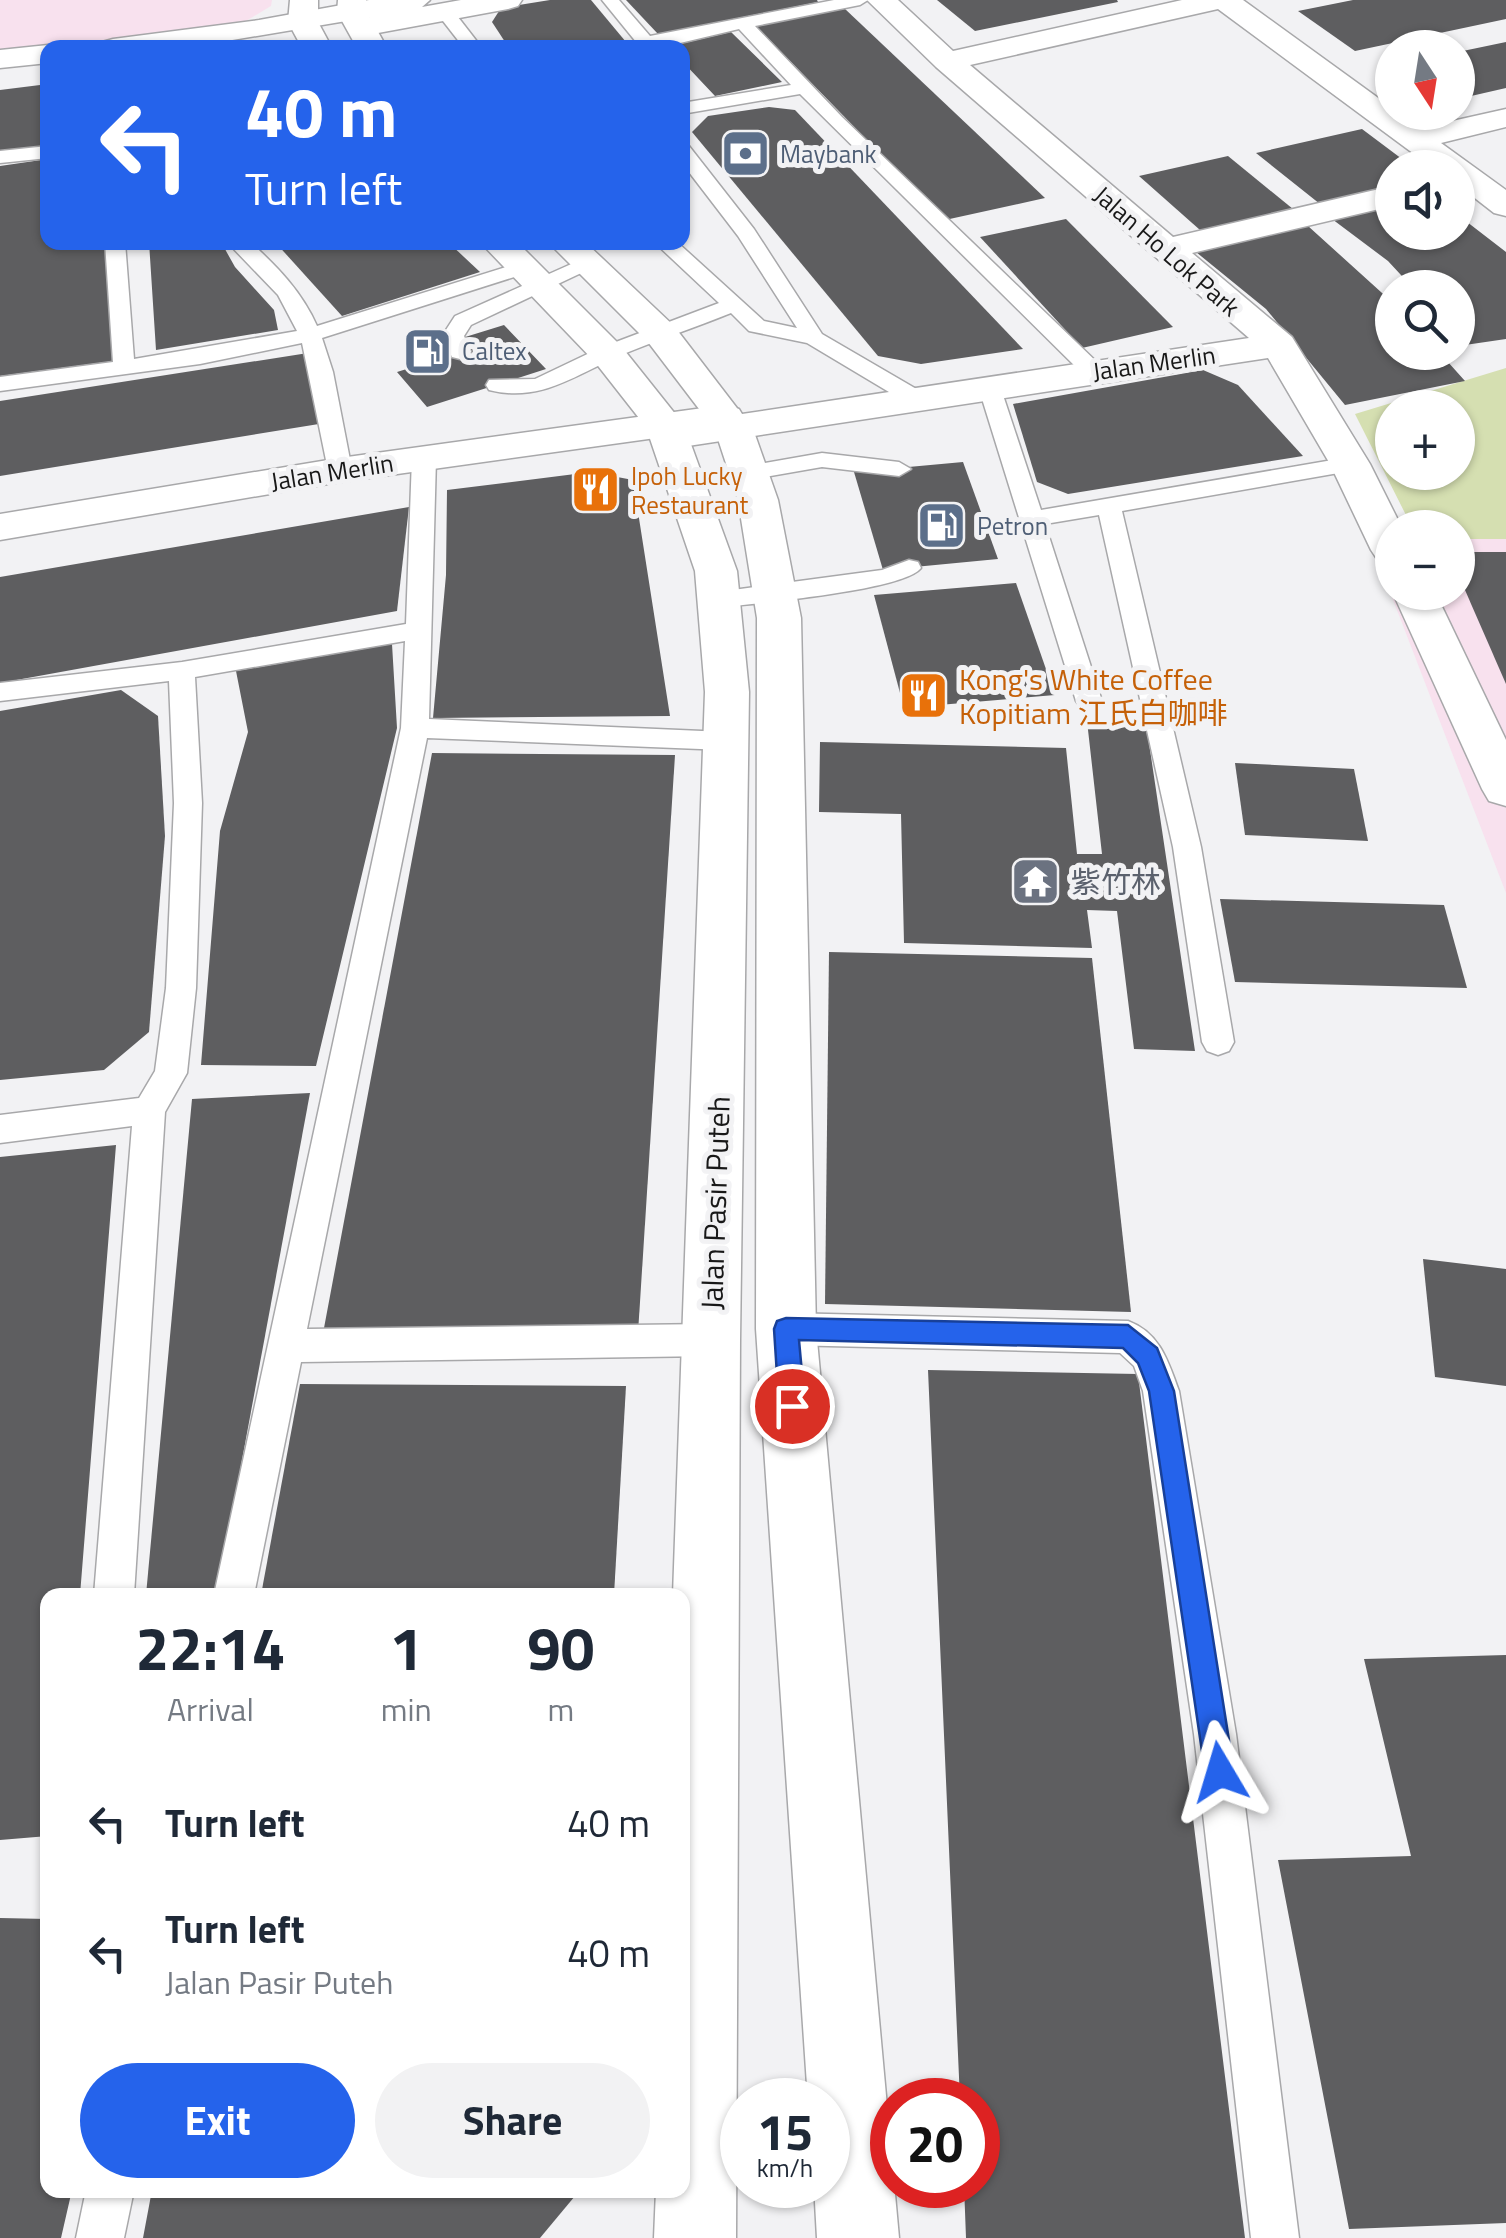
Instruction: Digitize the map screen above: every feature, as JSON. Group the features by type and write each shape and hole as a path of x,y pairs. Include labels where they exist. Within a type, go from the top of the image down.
{"street":[{"path":"359,22 416,0"},
{"path":"184,40 445,12 508,0"},
{"name":"Jalan Ho Lok Park","path":"881,0 946,61 1278,346 1350,464 1375,515"},
{"path":"946,61 1222,0 1430,150"},
{"path":"269,40 308,26"},
{"path":"0,58 40,55"},
{"path":"0,73 40,69"},
{"path":"1417,140 1506,118"},
{"path":"1450,132 1506,132"},
{"path":"1475,184 1506,206"},
{"path":"1165,249 1375,200"},
{"name":"Jalan Pasir Puteh","path":"505,250 608,354 668,430 716,571 779,618 786,1329 867,2217"},
{"name":"Jalan Pasir Puteh","path":"576,253 661,334 729,423 758,500 747,597 726,692 690,2036"},
{"name":"Jalan Merlin","path":"0,527 424,458 917,400 1278,346"},
{"path":"1422,610 1506,789"},
{"path":"658,2238 676,2198"},
{"name":"Jalan Pasir Puteh","path":"690,2198 696,2238"}],"lane":[{"path":"610,0 645,40"},
{"path":"670,40 860,0"},
{"path":"445,12 468,40"},
{"path":"743,23 1094,372"},
{"path":"690,108 806,88"},
{"path":"0,157 40,153"},
{"path":"690,160 747,233 814,338"},
{"path":"116,250 124,368"},
{"path":"245,250 288,291 314,334 340,470"},
{"path":"673,250 757,326 814,338 917,400"},
{"path":"460,352 453,336 463,321 531,276 576,253"},
{"path":"0,384 124,368 314,334 531,276"},
{"path":"498,384 532,387 558,380 608,354 733,305"},
{"path":"990,389 1089,701"},
{"path":"235,1588 415,728 424,458"},
{"path":"686,484 748,470 822,460 899,469"},
{"path":"1033,519 1350,464"},
{"path":"1108,506 1187,847 1218,1042"},
{"path":"747,597 886,577 909,568"},
{"path":"0,692 182,671 418,630"},
{"path":"115,1588 149,1110 171,1073 182,988 188,803 182,671"},
{"path":"415,728 726,741"},
{"path":"0,1130 149,1110"},
{"path":"786,1329 1128,1336 1148,1356 1161,1391 1215,1734 1275,2238"},
{"path":"286,1346 710,1340"},
{"path":"100,2238 108,2198"}],"shaded area":[{"path":"0,0 272,0 271,6 241,24 112,40 40,40 40,49 0,54"},
{"path":"1506,537 1506,893 1397,610 1475,610 1475,538"}],"green space":[{"path":"1506,368 1506,539 1475,539 1475,510 1403,510 1393,490 1475,490 1475,390 1434,390"},
{"path":"1375,408 1375,454 1355,414"}],"building":[{"path":"550,0 591,0 624,40 504,40 492,22 501,8"},
{"path":"626,0 817,0 818,2 658,34"},
{"path":"937,0 1117,0 1118,2 975,31"},
{"path":"1353,0 1506,0 1506,19 1454,30 1375,30 1375,47 1355,51 1298,11"},
{"path":"844,8 1045,198 945,220 755,25"},
{"path":"731,32 782,82 715,96 690,69 690,42"},
{"path":"1506,42 1506,88 1475,95 1475,48"},
{"path":"40,85 40,147 0,152 0,90"},
{"path":"769,107 795,110 1023,349 921,364 878,356 692,132 708,116"},
{"path":"1362,129 1390,150 1375,150 1375,191 1320,204 1256,153"},
{"path":"1228,156 1293,209 1200,230 1139,176"},
{"path":"40,160 40,250 108,250 114,361 0,376 0,166"},
{"path":"1375,208 1375,250 1475,250 1475,228 1506,252 1506,339 1475,344 1475,270 1396,270 1332,219"},
{"path":"1066,219 1173,327 1082,348 980,237"},
{"path":"1308,226 1375,287 1375,370 1455,370 1465,381 1420,390 1375,390 1375,399 1345,405 1266,309 1196,252"},
{"path":"150,250 225,250 235,267 274,310 278,330 156,350"},
{"path":"282,250 457,250 480,272 342,316"},
{"path":"504,325 546,369 427,407 397,372 471,349 462,338"},
{"path":"308,353 325,423 0,476 0,401"},
{"path":"1203,370 1238,385 1303,456 1068,494 1037,482 1013,404"},
{"path":"963,462 998,559 883,570 854,472"},
{"path":"591,472 633,480 670,716 433,718 446,575 447,490"},
{"path":"409,507 397,611 0,683 0,577"},
{"path":"1475,552 1506,552 1506,684 1474,610"},
{"path":"1016,583 1055,695 904,708 874,595"},
{"path":"392,644 397,728 316,1066 201,1065 220,831 248,732 236,671"},
{"path":"121,690 158,716 165,836 149,1032 104,1070 0,1080 0,711"},
{"name":"紫竹林","path":"1087,721 1146,723 1195,1051 1134,1049 1117,911 1087,910 1092,948 904,943 901,814 819,812 820,742 1066,748 1077,854 1102,854"},
{"path":"432,753 675,755 638,1333 324,1328"},
{"path":"1235,763 1354,769 1368,841 1245,835"},
{"path":"1220,899 1444,905 1467,988 1235,982"},
{"path":"829,952 1092,958 1131,1312 825,1304"},
{"path":"310,1093 218,1588 147,1588 192,1099"},
{"path":"116,1145 81,1588 40,1588 40,1837 0,1840 0,1157"},
{"path":"1423,1259 1506,1269 1506,1386 1435,1377"},
{"path":"928,1370 1138,1374 1245,2238 966,2238 965,2208 1000,2208 1000,2078 959,2078"},
{"path":"300,1384 626,1386 614,1588 262,1588"},
{"path":"1506,1655 1506,2223 1349,2229 1278,1860 1411,1856 1364,1659"},
{"path":"0,1918 40,1919 40,2198 70,2198 61,2238 0,2238"},
{"path":"150,2198 573,2198 540,2238 143,2238"}],"place":[{"name":"Maybank","path":"745,154"},
{"name":"Caltex","path":"427,351"},
{"name":"Ipoh Lucky Restaurant","path":"596,490"},
{"name":"Petron","path":"942,526"},
{"name":"Kong's White Coffee Kopitiam 江氏白咖啡","path":"924,696"},
{"name":"紫竹林","path":"1036,882"}],"route":[{"path":"792,1406 786,1329 1128,1336 1148,1356 1161,1391 1220,1772"}]}
